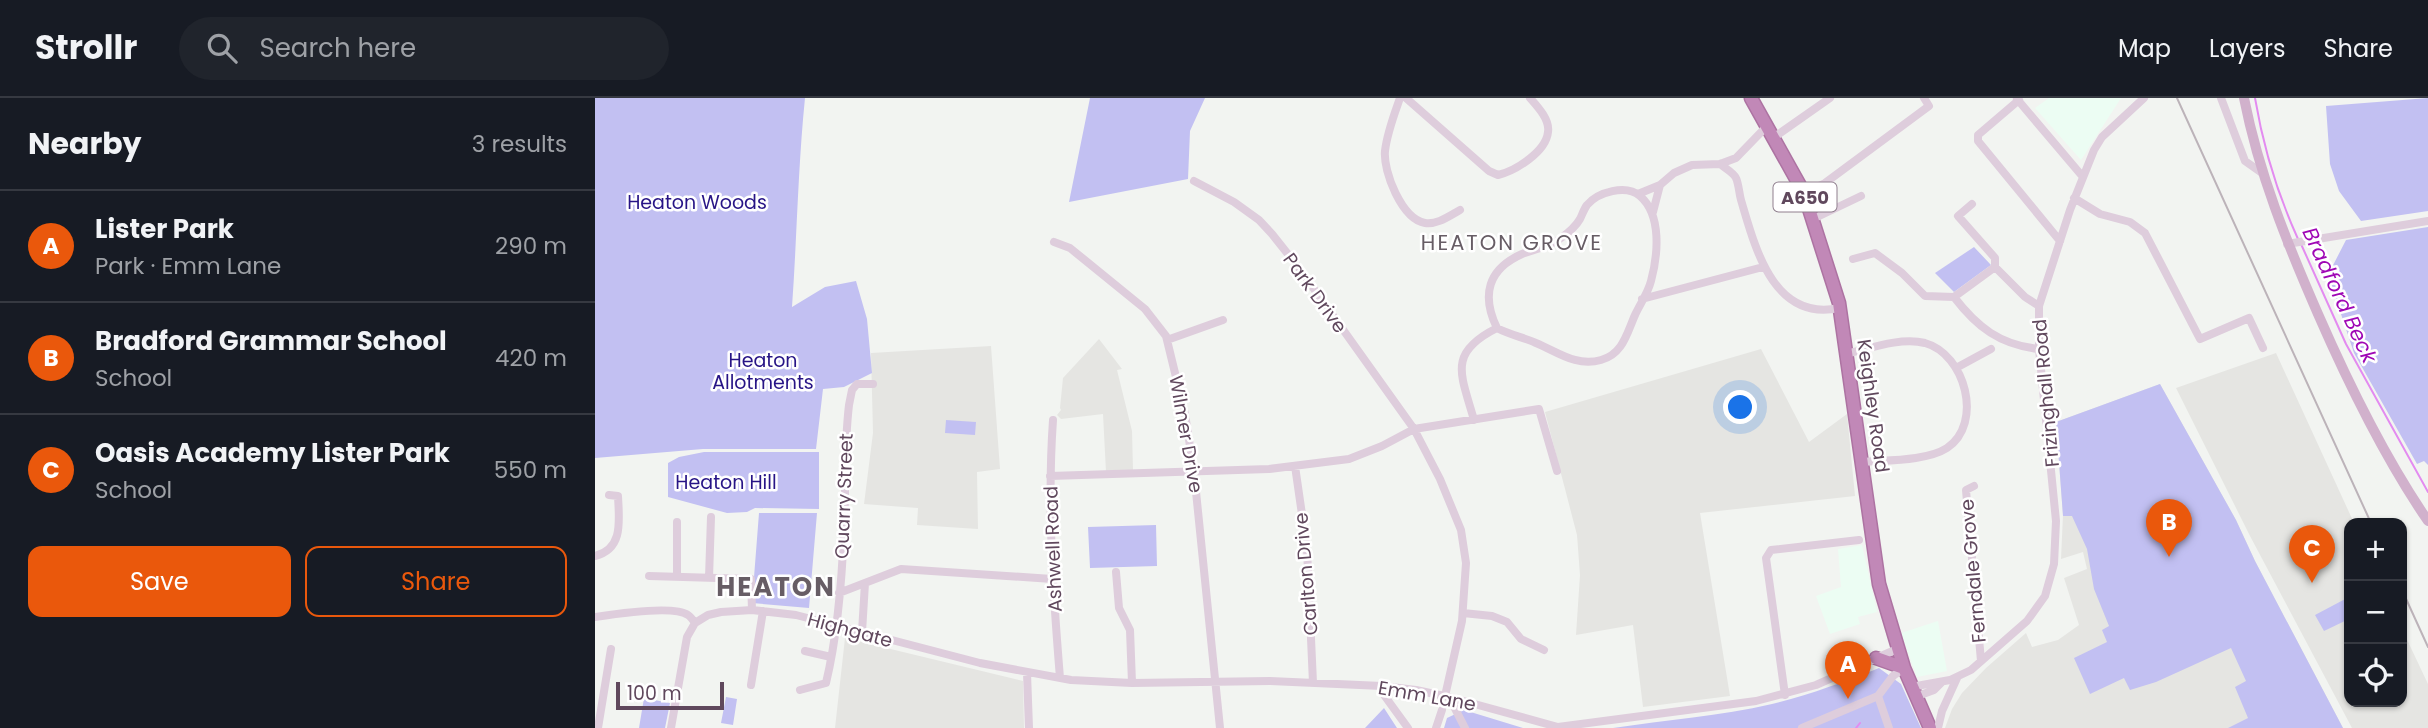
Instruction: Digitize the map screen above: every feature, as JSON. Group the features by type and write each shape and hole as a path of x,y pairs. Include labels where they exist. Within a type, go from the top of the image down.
{"highway":[{"name":"Keighley Road","path":"1756,100 1773,138 1804,193 1839,308 1879,584 1903,668 1930,728"},
{"path":"1876,659 1903,668"}],"main road":[{"path":"2244,98 2262,173 2343,368 2373,428 2428,521"}],"street":[{"path":"1400,98 1385,153 1390,185 1407,211 1421,223 1435,223 1460,210"},
{"path":"1406,98 1489,171 1498,175 1510,172 1532,157 1545,142 1549,131 1546,119 1530,98"},
{"path":"1773,138 1830,98"},
{"name":"Frizinghall Road","path":"1913,692 1957,678 1981,661 2014,634 2038,609 2050,582 2054,564 2055,496 2039,349 2039,306 2074,198 2102,137 2144,98"},
{"path":"2221,98 2245,161 2262,173"},
{"path":"2060,242 1978,141 1978,135 2018,99 2083,177"},
{"path":"1804,193 1829,180 1926,102"},
{"path":"1660,185 1653,212 1655,260 1650,284 1618,350 1601,360 1578,361 1565,358 1540,344 1511,335 1497,327 1488,302 1489,289 1502,265 1561,239 1579,222 1587,205 1601,195 1618,190 1638,194 1660,185 1674,173 1692,165 1720,164 1736,158 1767,126"},
{"path":"1736,158 1736,176 1741,199 1763,267 1775,286 1790,298 1819,310 1839,308"},
{"path":"1720,164 1736,176"},
{"name":"Park Drive","path":"1194,181 1234,202 1259,220 1299,268 1414,429 1440,479 1461,530 1466,563 1463,613 1447,696"},
{"path":"1638,194 1653,212"},
{"path":"1813,219 1861,196"},
{"path":"2074,198 2100,214 2140,227 2200,339 2249,318 2263,348"},
{"path":"1853,259 1875,253 1902,273 1925,296 1954,297 1995,267 1996,258 1958,216 1972,204"},
{"path":"2291,243 2428,221"},
{"name":"Wilmer Drive","path":"1054,242 1070,248 1145,309 1167,340 1185,414 1194,472 1220,728"},
{"path":"1642,299 1763,267"},
{"path":"1995,267 2025,298 2039,306"},
{"path":"1954,297 1969,316 1999,338 2012,345 2039,349"},
{"path":"1167,340 1223,320"},
{"path":"1474,420 1462,380 1462,363 1471,342 1497,327"},
{"path":"1846,354 1899,342 1923,342 1950,357 1965,394 1967,416 1959,434 1945,450 1863,462"},
{"path":"1956,368 1991,349"},
{"name":"Quarry Street","path":"800,690 826,683 839,593 849,405 852,390 857,384 873,384"},
{"path":"1050,476 1269,469 1349,459 1414,429 1539,409 1557,471"},
{"name":"Ashwell Road","path":"1053,421 1050,476 1052,579 1060,678"},
{"name":"Carlton Drive","path":"1295,466 1307,549 1313,683"},
{"name":"Ferndale Grove","path":"1974,486 1966,490 1981,661"},
{"path":"595,555 610,550 619,528 618,496 609,495"},
{"path":"709,578 711,517"},
{"path":"677,522 677,578"},
{"path":"1785,695 1767,554 1770,550 1859,540"},
{"path":"839,593 901,569 1052,579"},
{"path":"1116,572 1119,608 1130,630 1132,683"},
{"path":"649,576 751,579 752,610"},
{"path":"862,632 865,583"},
{"path":"595,617 647,610 676,611 687,614 695,623 687,637 671,728"},
{"name":"Highgate","path":"695,623 721,611 752,610 796,615 915,648 1027,673"},
{"path":"751,685 763,611"},
{"path":"1463,613 1507,622 1521,639 1544,650"},
{"path":"598,728 600,689 611,649"},
{"name":"Emm Lane","path":"1027,673 1132,683 1216,681 1382,686 1447,696 1563,727 1785,695 1816,685 1897,649"},
{"path":"805,652 831,657"},
{"path":"1802,728 1878,696 1903,668"},
{"path":"1027,673 1029,728"},
{"path":"1938,728 1942,711 1957,678"},
{"path":"1382,686 1384,695 1408,728"},
{"path":"1447,696 1465,728"},
{"path":"1878,696 1889,728"},
{"path":"1436,728 1441,710"}],"shaded area":[{"path":"2049,98 2121,98 2081,160 2035,108"},
{"path":"1099,339 1122,369 1117,370 1132,431 1133,470 1106,472 1103,414 1061,419 1057,415 1061,410 1063,378"},
{"path":"991,346 1000,469 977,472 978,529 917,525 918,508 864,504 873,433 871,353"},
{"path":"1761,349 1809,442 1847,414 1855,496 1700,513 1730,696 1643,707 1633,625 1576,635 1580,575 1577,535 1545,412"},
{"path":"2276,353 2352,518 2344,518 2344,707 2407,707 2407,640 2428,684 2428,728 2352,728 2250,536 2176,388"},
{"path":"2160,384 2236,520 2343,728 1945,728 1962,693 2026,633 2032,647 2058,640 2079,625 2064,578 2087,569 2083,552 2061,559 2063,515 2056,422"},
{"path":"1862,545 1877,612 1858,617 1860,624 1830,634 1816,596 1841,587 1838,549"},
{"path":"1938,621 1947,671 1917,677 1901,633"},
{"path":"845,638 1023,681 1024,728 835,728"}],"green space":[{"name":"Heaton Woods","path":"595,98 805,98 792,307 825,287 856,281 867,319 872,373 844,387 823,389 816,449 703,449 595,458"},
{"path":"1090,98 1205,98 1190,131 1188,179 1069,202"},
{"path":"2428,98 2428,211 2361,221 2339,191 2330,164 2326,106"},
{"path":"2428,227 2428,465 2424,461 2417,464 2354,353 2328,275 2346,240"},
{"path":"1974,247 1991,265 1954,292 1935,273"},
{"path":"2160,384 2236,520 2343,728 2228,728 2248,718 2235,687 2246,681 2231,648 2156,682 2130,690 2124,678 2090,694 2074,658 2107,642 2102,630 2109,626 2094,589 2087,549 2072,516 2063,516 2056,422"},
{"path":"946,420 976,422 975,435 945,433"},
{"name":"Heaton Hill","path":"704,452 819,452 819,509 755,508 747,512 727,513 668,497 668,463 679,457"},
{"path":"759,513 817,513 809,608 752,603"},
{"path":"1156,525 1157,566 1090,568 1088,527"},
{"path":"2344,600 2344,621 2324,631 2315,615"},
{"path":"1879,668 1901,684 1921,728 1613,728 1772,704"},
{"path":"726,697 737,699 733,725 721,723"},
{"path":"644,698 670,703 665,728 639,728"},
{"path":"1384,708 1397,728 1365,728"},
{"path":"1464,710 1523,728 1444,728 1447,718"}],"waterway":[{"name":"Bradford Beck","path":"2255,98 2272,170 2298,239"},
{"name":"Bradford Beck","path":"2301,244 2346,344 2428,492"},
{"path":"1856,728 1860,723"}],"railway":[{"path":"2177,98 2369,518"},
{"path":"2407,601 2428,647"}],"place":[{"name":"Bradford Grammar School","path":"2169,557"},
{"name":"Oasis Academy Lister Park","path":"2312,583"},
{"name":"Lister Park","path":"1848,699"}],"district":[{"name":"HEATON GROVE","path":"1512,242"},
{"name":"HEATON","path":"776,587"}],"park label":[{"name":"Heaton Allotments","path":"763,371"}]}
